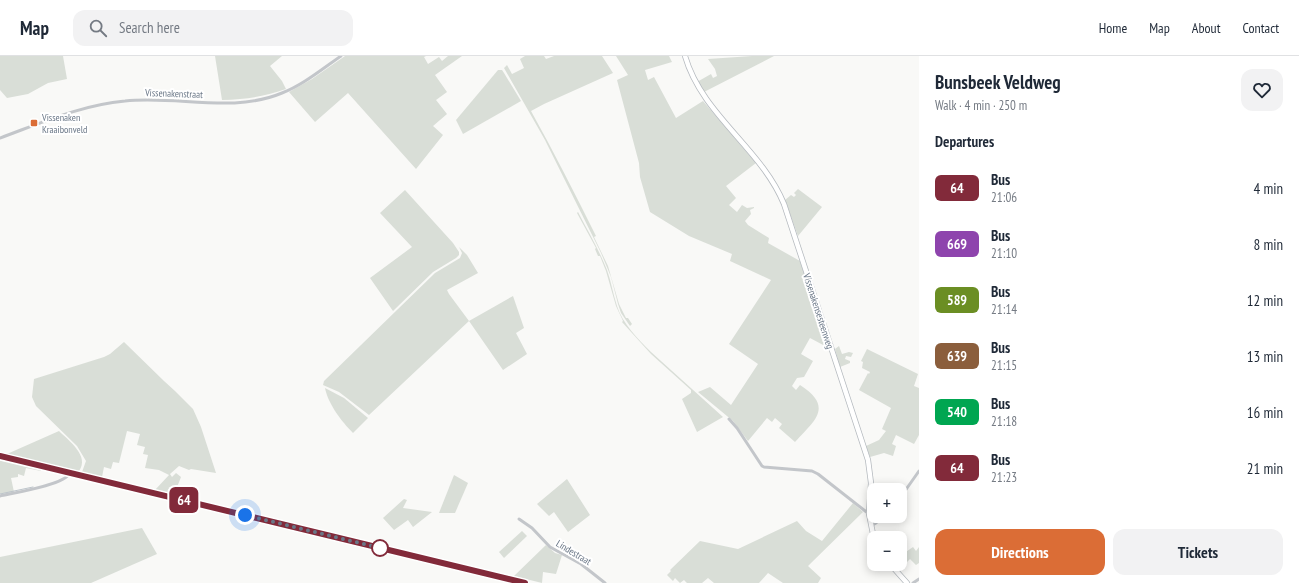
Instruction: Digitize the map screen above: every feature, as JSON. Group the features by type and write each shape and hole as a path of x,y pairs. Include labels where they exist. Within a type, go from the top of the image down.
{"main road":[{"path":"0,456 525,583"}],"street":[{"name":"Vissenakenstraat","path":"0,138 82,109 114,102 156,99 232,103 271,97 300,84 341,56"},
{"name":"Vissenakensesteenweg","path":"685,56 689,70 698,88 770,176 784,204 868,460 871,483"},
{"path":"729,419 737,428 762,466 818,474 867,512"},
{"path":"907,488 919,471"},
{"path":"0,496 45,486 67,478 70,473"},
{"name":"Lindestraat","path":"519,519 532,528 550,547 581,564 605,583"},
{"name":"Vissenakensesteenweg","path":"870,523 872,531"},
{"path":"871,526 876,523"},
{"path":"896,571 907,583"},
{"path":"913,583 919,579"}],"shaded area":[{"path":"0,56 63,56 67,79 48,83 28,94 7,98 0,90"},
{"path":"215,56 282,56 270,66 282,81 286,89 255,97 222,100"},
{"path":"345,56 426,56 424,57 428,64 439,57 442,61 448,56 462,56 435,75 447,92 436,100 447,114 433,126 443,135 416,169 348,93 315,122 289,92 312,79"},
{"path":"525,56 544,56 546,59 554,56 602,56 613,73 531,111 596,236 594,237 608,266 619,304 626,318 628,318 632,324 630,326 621,313 611,277 601,253 545,140 504,68 507,65 512,74 524,68 520,59"},
{"path":"616,56 669,56 672,62 645,70 648,80 654,77 676,118 703,101 756,163 726,186 736,198 729,205 737,212 742,205 747,208 754,207 750,210 751,214 745,221 748,225 769,238 768,243 800,261 827,344 825,346 810,338 801,354 813,361 804,377 797,378 792,386 796,390 800,385 810,393 816,400 819,407 818,414 814,420 795,442 779,428 782,424 775,418 772,422 767,418 748,441 733,421 698,392 710,387 731,405 758,364 729,344 771,280 730,261 732,254 689,236 650,212 640,177 639,163 617,80 628,75"},
{"path":"774,56 704,92 697,82 711,74 713,78 717,76 715,69 708,59"},
{"path":"498,70 502,70 521,101 463,134 456,120"},
{"path":"798,189 822,207 798,236 785,200 791,195 794,197 796,195 794,193"},
{"path":"405,190 453,243 459,252 459,255 433,272 393,311 370,278 412,247 380,213"},
{"path":"578,212 604,263 619,312 627,325 651,352 723,417 697,432 682,399 691,393 691,390 651,354 622,322 623,321 616,306 600,256 598,256 595,249 596,248 577,213"},
{"path":"459,247 467,255 478,273 447,290 469,321 369,415 339,392 323,385 324,381 435,273 460,258 462,253"},
{"path":"513,296 524,328 516,333 527,354 503,370 469,321"},
{"path":"124,342 193,409 201,427 216,473 191,469 189,470 179,466 170,474 172,477 176,473 181,477 174,495 155,490 169,475 159,470 145,468 148,455 143,454 145,447 137,445 140,434 127,431 119,463 113,462 111,469 104,467 102,477 82,472 86,461 77,446 36,406 32,397 34,379 104,357"},
{"path":"839,346 842,354 849,352 853,353 851,357 846,356 845,359 850,361 850,363 840,367 835,349"},
{"path":"867,349 918,374 914,386 919,388 919,435 914,444 896,435 892,444 896,446 893,456 884,453 870,457 866,446 879,440 886,431 882,429 891,408 859,390 870,372 862,368 863,362 861,361"},
{"path":"325,388 344,398 368,418 353,433 344,424 336,412 329,400"},
{"path":"59,431 73,444 80,454 82,465 79,471 7,454"},
{"path":"0,460 41,471 26,468 24,476 18,474 18,477 11,478 14,492 0,494"},
{"path":"454,475 468,483 455,513 439,513"},
{"path":"567,479 590,515 568,532 554,512 549,516 537,504"},
{"path":"404,499 407,500 403,508 432,512 413,527 408,520 394,530 383,518"},
{"path":"853,503 863,512 808,566 821,578 818,583 783,583 768,573 759,583 714,583 708,578 702,583 687,583 684,580 680,583 675,578 673,581 667,575 671,571 670,570 700,541 738,549 797,521 806,531 822,541"},
{"path":"142,528 157,554 91,583 0,583 0,557"},
{"path":"522,531 527,536 504,558 499,552"},
{"path":"546,545 555,553 562,555 556,574 543,572 542,583 514,576"},
{"path":"913,547 916,551 919,547 919,563 916,565 910,559 907,562 907,551"}],"waterway":[{"path":"0,494 33,487"}],"bus line":[{"name":"64","path":"0,456 525,583"}],"place":[{"name":"Vissenaken Kraaibonveld","path":"34,123"}],"route":[{"path":"245,515 380,548"}]}
